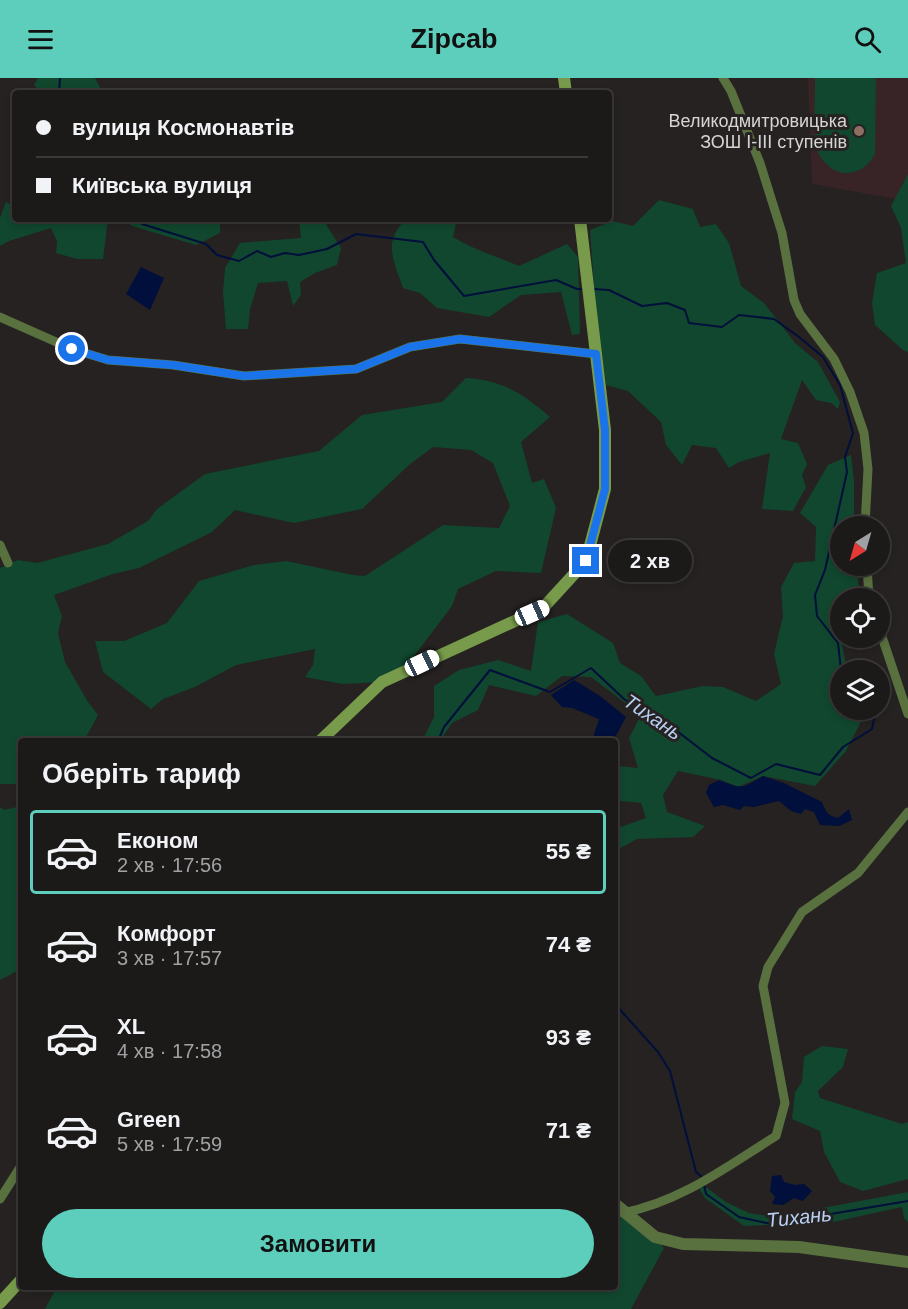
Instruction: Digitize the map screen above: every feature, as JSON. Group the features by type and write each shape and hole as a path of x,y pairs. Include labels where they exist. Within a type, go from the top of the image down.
{"main road":[{"path":"323,738 382,682 543,608 586,561 605,489 605,430 580,222"},
{"path":"0,1303 18,1283"}],"street":[{"path":"723,78 731,91 760,163 776,213 782,232 794,300 800,314 834,359 850,392 864,433 868,469 866,516"},
{"path":"0,318 72,349 108,360 173,365 244,376 356,369 410,347 460,339 596,354"},
{"path":"0,545 8,562"},
{"path":"886,648 908,714"},
{"path":"619,1209 642,1209 689,1191 776,1136 785,1103 763,986 768,966 802,912 858,873 908,812"},
{"path":"0,1199 18,1171"},
{"path":"619,1209 655,1238 683,1244 799,1247 908,1262"}],"shaded area":[{"name":"Великодмитровицька ЗОШ І-ІІІ ступенів","path":"808,78 908,78 908,201 812,184"}],"green space":[{"path":"38,78 95,78 101,90 38,90 34,85"},
{"path":"815,78 876,78 875,154 860,170 847,173 837,171 828,165 818,153 814,113"},
{"path":"908,174 908,352 875,325 872,303 877,273 906,263 901,228 891,206"},
{"path":"659,200 693,209 700,227 716,224 729,243 741,286 764,303 795,343 818,362 840,402 838,409 831,403 816,400 802,380 781,439 798,443 807,464 802,475 806,487 793,511 762,509 770,453 739,462 729,468 716,448 692,445 682,465 666,445 661,422 628,391 606,385 595,300 590,230 612,221 633,226"},
{"path":"6,202 12,205 12,222 108,222 103,259 77,259 56,253 57,241 51,228 0,246 0,218"},
{"path":"127,222 220,222 220,233 196,245 132,226"},
{"path":"299,222 326,222 341,248 337,265 315,273 300,282 301,295 293,306 287,281 258,283 250,309 248,329 226,329 223,292 225,268 240,243 301,238"},
{"path":"403,222 456,222 453,237 519,266 567,244 578,257 580,334 572,335 561,292 521,295 489,317 437,308 420,293 403,288 392,252 394,236"},
{"path":"466,378 479,379 512,390 531,401 550,417 521,442 532,483 544,479 556,508 541,573 496,571 458,589 452,606 402,672 382,682 342,684 305,677 313,665 315,649 236,665 195,687 163,699 151,709 103,672 95,641 124,641 167,623 199,581 254,565 286,561 365,576 443,525 499,528 510,506 493,463 471,450 433,447 409,465 362,509 294,523 235,510 212,532 139,568 113,574 54,595 62,616 58,633 65,662 98,715 86,738 18,738 18,784 0,784 0,568 18,560 37,563 108,544 148,521 157,509 205,474 319,451 362,415 442,402"},
{"path":"851,455 854,516 830,516 830,576 857,576 859,588 830,588 830,648 843,648 845,660 830,660 830,720 862,720 846,751 815,786 763,776 738,787 721,780 678,771 663,795 667,812 705,826 693,837 637,839 618,849 618,828 646,818 641,803 620,801 618,778 618,766 638,768 629,738 641,715 591,677 562,676 536,696 489,685 478,710 452,723 442,738 424,738 434,717 434,686 459,670 498,660 531,671 538,622 567,614 613,643 620,663 641,676 656,696 703,686 723,687 756,701 781,684 774,654 783,616 781,587 794,563 815,561 816,527 800,513 828,465"},
{"path":"0,807 4,810 18,807 18,971 0,980"},
{"path":"822,1046 848,1049 843,1067 818,1091 820,1098 902,1124 908,1122 908,1179 863,1191 840,1182 824,1152 820,1131 792,1119 795,1092 802,1082 804,1057"},
{"path":"699,1188 707,1188 726,1202 749,1213 774,1217 908,1192 908,1222 904,1218 902,1207 833,1222 744,1226 705,1198"},
{"path":"618,1206 655,1237 664,1248 631,1309 45,1309 55,1290 618,1290"}],"water":[{"path":"141,267 164,278 150,310 126,294"},
{"path":"574,680 600,696 626,717 615,738 593,738 599,719 572,708 562,707 551,695"},
{"path":"763,776 784,783 822,802 827,813 832,816 838,818 849,809 852,820 839,826 820,825 814,812 805,809 801,814 791,811 779,801 754,807 744,806 740,810 723,805 714,807 706,793 709,785 719,780 742,786"},
{"path":"781,1175 784,1182 795,1185 804,1184 812,1191 803,1201 794,1198 783,1205 772,1204 775,1197 770,1191 772,1176"}],"waterway":[{"name":"Тихань","path":"59,90 60,78"},
{"name":"Тихань","path":"140,222 206,244 217,255 239,261 257,251 271,257 285,253 299,255 327,249 356,234 423,242 434,260 464,296 556,280 577,289 585,289"},
{"name":"Тихань","path":"593,289 609,290 642,306 667,303 685,310 689,323 722,327 739,315 774,319 823,357 840,385 853,433 845,457 847,472 825,570 815,595 817,616 838,643 840,660"},
{"name":"Тихань","path":"439,738 444,727 490,670 550,692 591,668 624,699 677,731 712,758 751,778 776,764 820,775 843,747 872,729 874,720"},
{"name":"Тихань","path":"618,1007 658,1052 670,1071 696,1172 702,1177"},
{"name":"Тихань","path":"704,1185 706,1194 739,1217 771,1224 908,1201"}],"place":[{"name":"Великодмитровицька ЗОШ І-ІІІ ступенів","path":"859,131"}],"route":[{"path":"72,349 108,360 173,365 244,376 356,369 410,347 460,339 596,354 605,430 605,489 586,561"}]}
